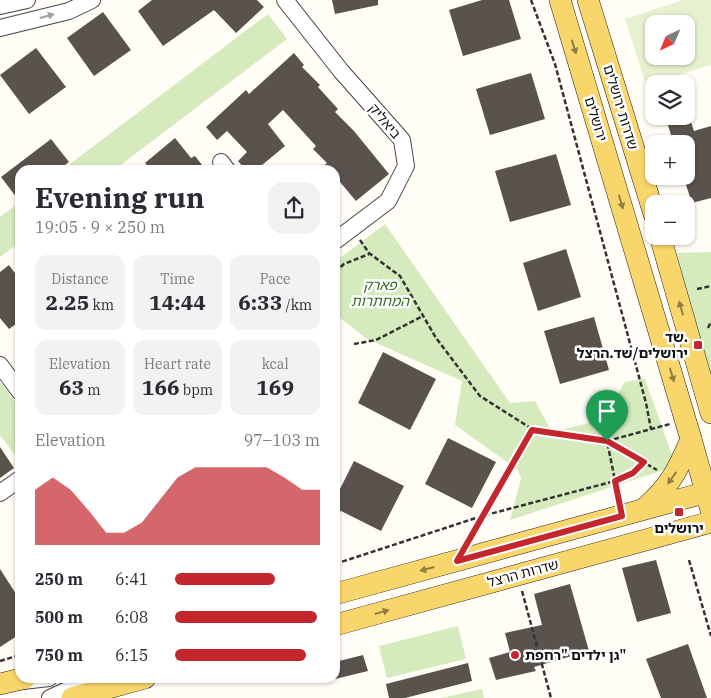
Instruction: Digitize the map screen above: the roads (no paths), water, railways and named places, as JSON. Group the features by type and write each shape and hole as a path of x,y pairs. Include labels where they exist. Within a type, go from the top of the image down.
{"main road":[{"name":"ירושלים","path":"560,0 689,429"},
{"name":"שדרות ירושלים","path":"588,0 648,195"},
{"path":"663,245 710,409"},
{"path":"643,510 660,495 679,469 689,429"},
{"path":"340,593 643,510 710,505 689,429"},
{"name":"שדרות הרצל","path":"340,624 491,582 710,505"},
{"path":"2,684 15,681"},
{"path":"72,698 127,683"}],"street":[{"path":"0,6 27,0"},
{"path":"0,28 69,11 92,0"},
{"name":"ביאליק","path":"285,0 341,71 402,140 406,166 388,201 340,237"},
{"path":"0,365 15,385"},
{"path":"0,493 15,482"},
{"path":"465,558 665,511 710,505"},
{"path":"2,684 15,682"},
{"path":"50,698 83,683"}],"place":[{"name":"שד. ירושלים/שד.הרצל","path":"698,345"},
{"name":"ירושלים","path":"679,512"},
{"name":"גן ילדים \"רחפת\"","path":"515,655"}],"park label":[{"name":"פארק המחתרות","path":"380,294"}]}
